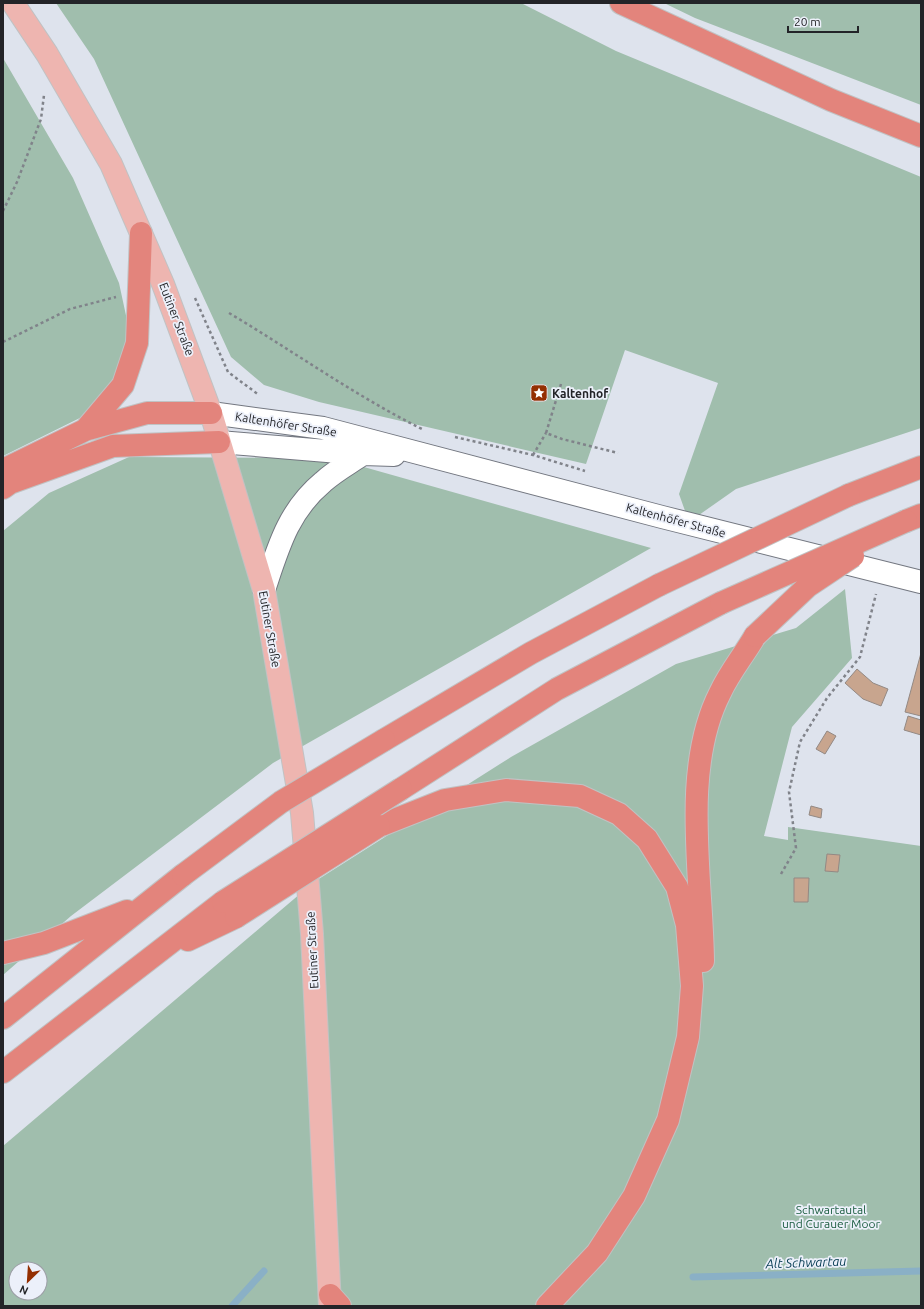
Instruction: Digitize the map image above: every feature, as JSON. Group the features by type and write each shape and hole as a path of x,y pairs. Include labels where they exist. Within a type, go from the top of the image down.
{"highway":[{"path":"621,3 831,100 921,136"},
{"path":"85,430 123,385 137,343 141,233"},
{"path":"3,470 85,430 147,413 211,413"},
{"path":"3,488 10,483 113,446 219,442"},
{"path":"3,1018 183,875 281,802 384,740 532,654 659,585 849,495 921,467"},
{"path":"229,910 401,789 558,689 721,603 914,518"},
{"path":"568,1306 604,1266 640,1212 678,1134 698,1062 704,1001 697,798 704,736 719,693 755,636 808,586 914,518"},
{"path":"3,1072 149,959 229,910 379,826 444,800 506,790 580,796 619,814 647,839 676,887 687,925 692,986 688,1037 668,1120 634,1196 597,1253 547,1306"},
{"path":"3,953 44,943 147,904"}],"main road":[{"name":"Eutiner Straße","path":"13,3 47,54 111,164 163,284 211,413 264,590 302,812 312,934 333,1302"}],"street":[{"name":"Kaltenhöfer Straße","path":"211,413 324,428 662,517 921,582"},
{"name":"Kaltenhöfer Straße","path":"219,442 363,454 431,456"},
{"path":"264,590 282,537 300,504 323,481 363,454"}],"path":[{"path":"3,211 17,182 41,119 44,90"},
{"path":"193,295 228,372 257,395 264,396"},
{"path":"3,342 70,309 116,297"},
{"path":"228,313 280,343 383,410 424,430 409,427"},
{"path":"533,455 546,433 561,384"},
{"path":"546,433 562,440 618,453"},
{"path":"781,874 796,848 789,792 800,742 827,698 860,657 881,572"}],"green space":[{"path":"56,3 521,3 616,51 921,177 921,428 736,489 689,522 679,494 718,383 625,350 586,464 319,402 264,385 231,357 94,59"},
{"path":"664,3 921,3 921,105 695,18"},
{"path":"3,58 73,178 119,283 130,334 119,377 92,412 3,456"},
{"path":"129,457 332,458 651,548 273,763 71,916 3,975 3,531 49,493"},
{"name":"Schwartautal und Curauer Moor","path":"845,589 852,658 792,727 764,836 788,840 788,827 921,846 921,1306 3,1306 3,1146 314,882 511,757 676,664 796,628"}],"building":[{"path":"921,653 921,716 905,712"},
{"path":"857,669 873,683 888,689 881,706 863,699 845,683"},
{"path":"908,716 921,720 921,735 904,730"},
{"path":"827,731 836,736 825,754 816,749"},
{"path":"811,806 822,809 821,818 809,815"},
{"path":"827,854 840,855 838,872 825,871"},
{"path":"794,878 809,878 808,902 794,902"}],"waterway":[{"name":"Alt Schwartau","path":"232,1306 264,1271"},
{"name":"Alt Schwartau","path":"693,1277 921,1271"}],"place":[{"name":"Kaltenhof","path":"539,393"}]}
